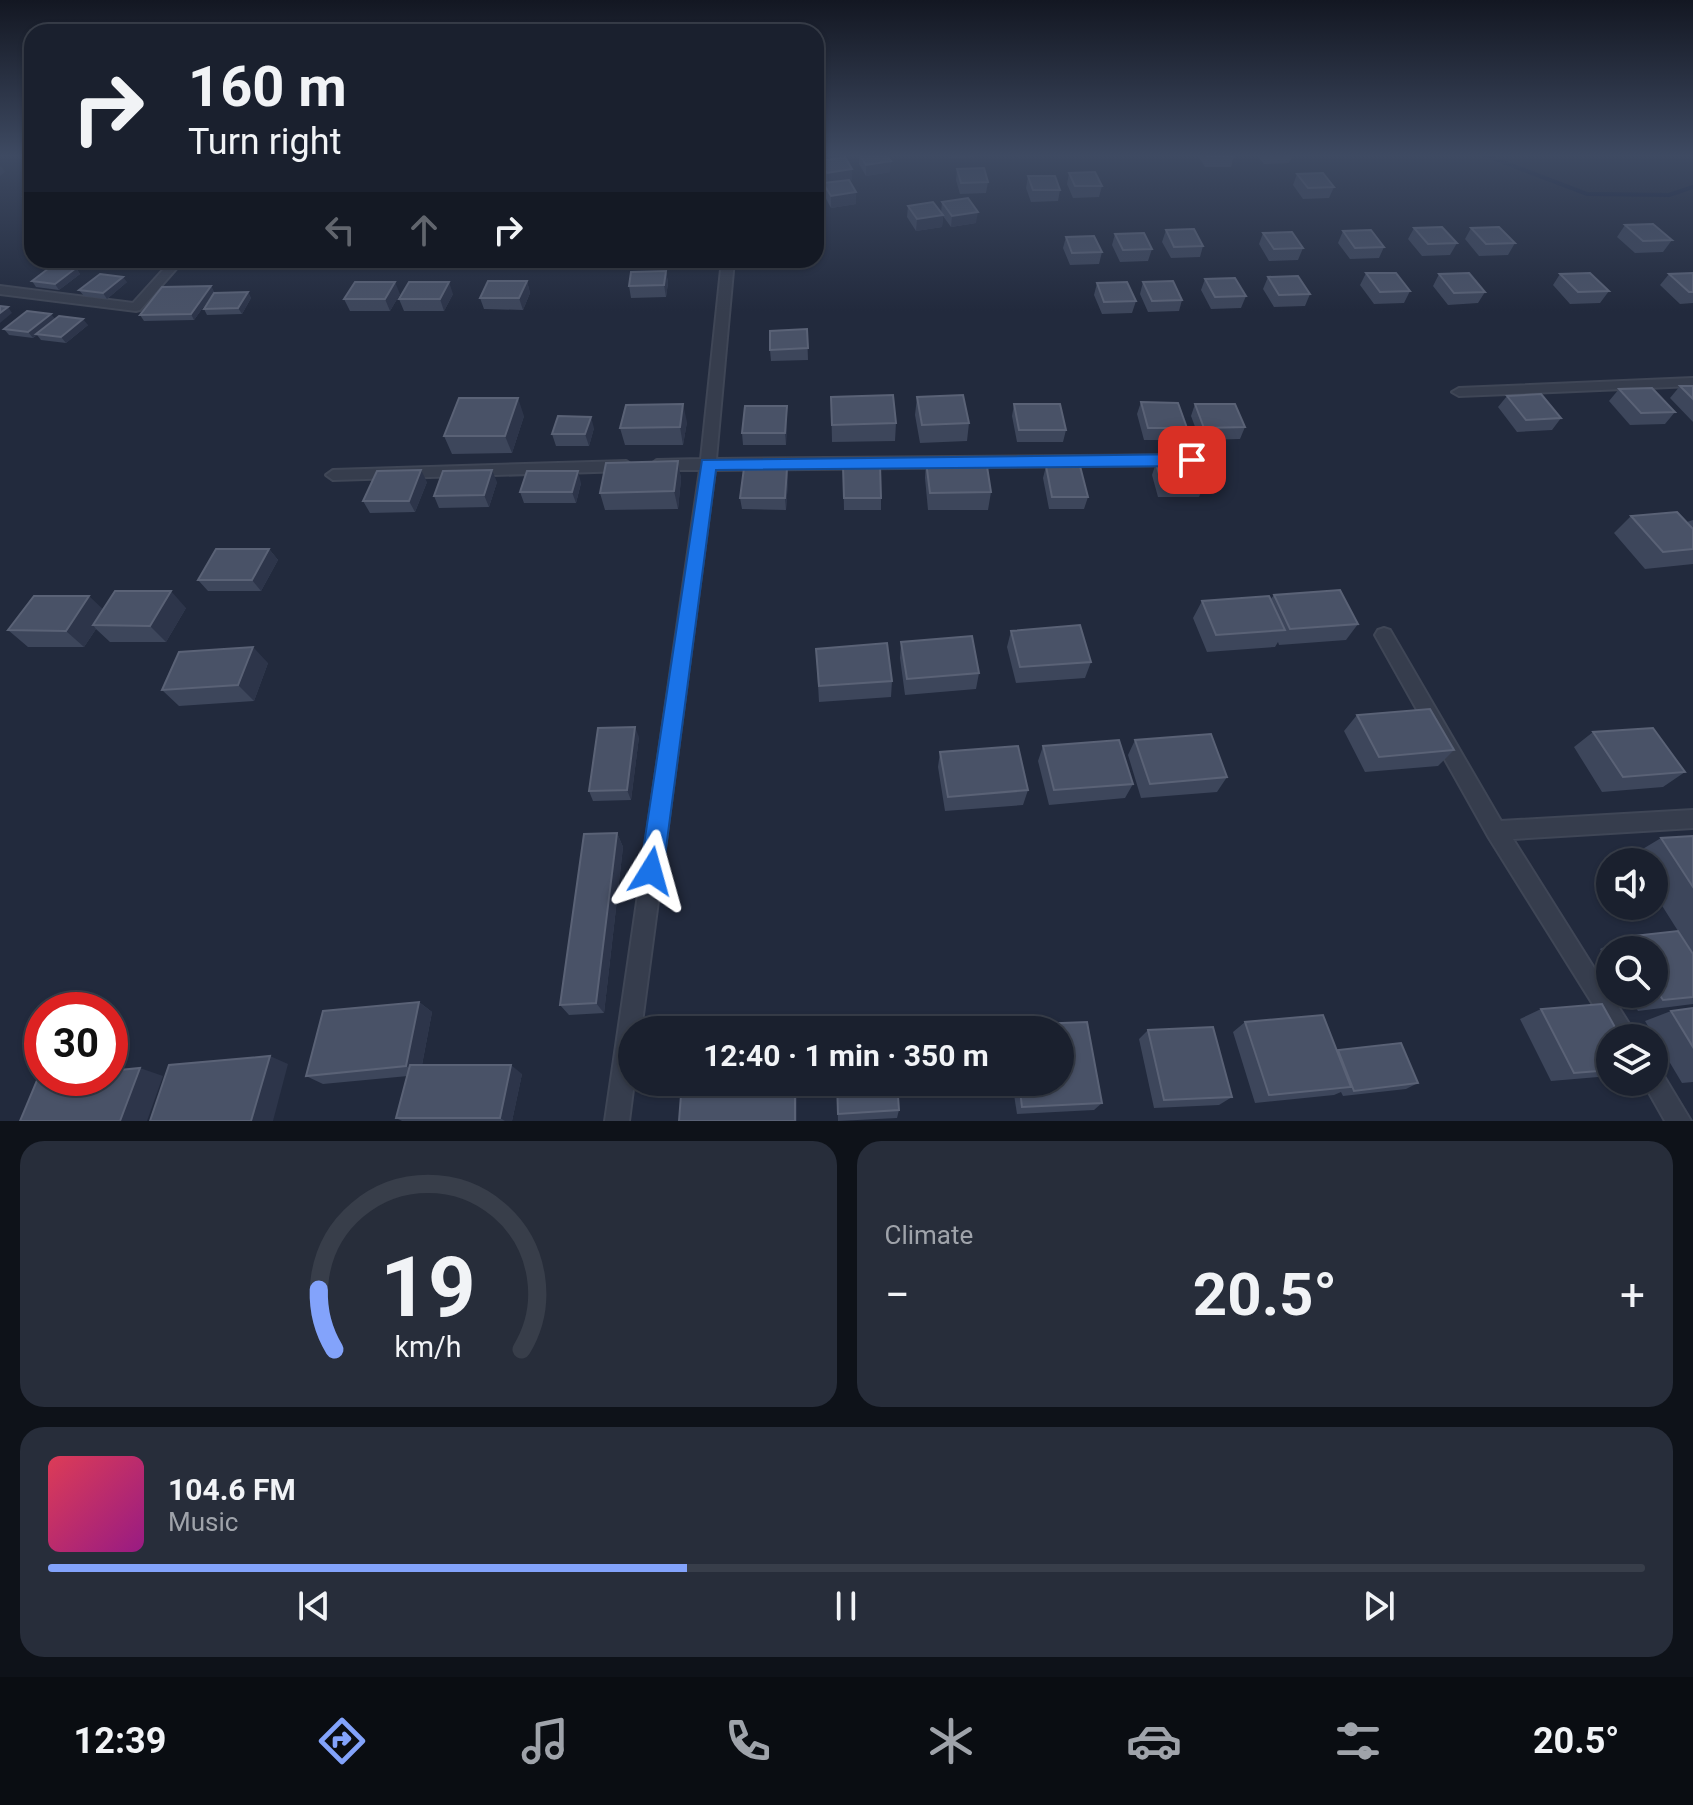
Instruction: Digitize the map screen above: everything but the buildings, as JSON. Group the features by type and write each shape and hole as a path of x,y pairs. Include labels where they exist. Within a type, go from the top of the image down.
{"street":[{"path":"0,290 136,307 171,268"},
{"path":"617,1121 708,464 727,268"},
{"path":"1459,392 1693,382"},
{"path":"333,475 708,464 1192,460"},
{"path":"1384,635 1496,831 1618,1024"},
{"path":"1496,831 1693,819"},
{"path":"1663,1096 1679,1121"}],"route":[{"path":"651,871 708,464 1192,460"}]}
